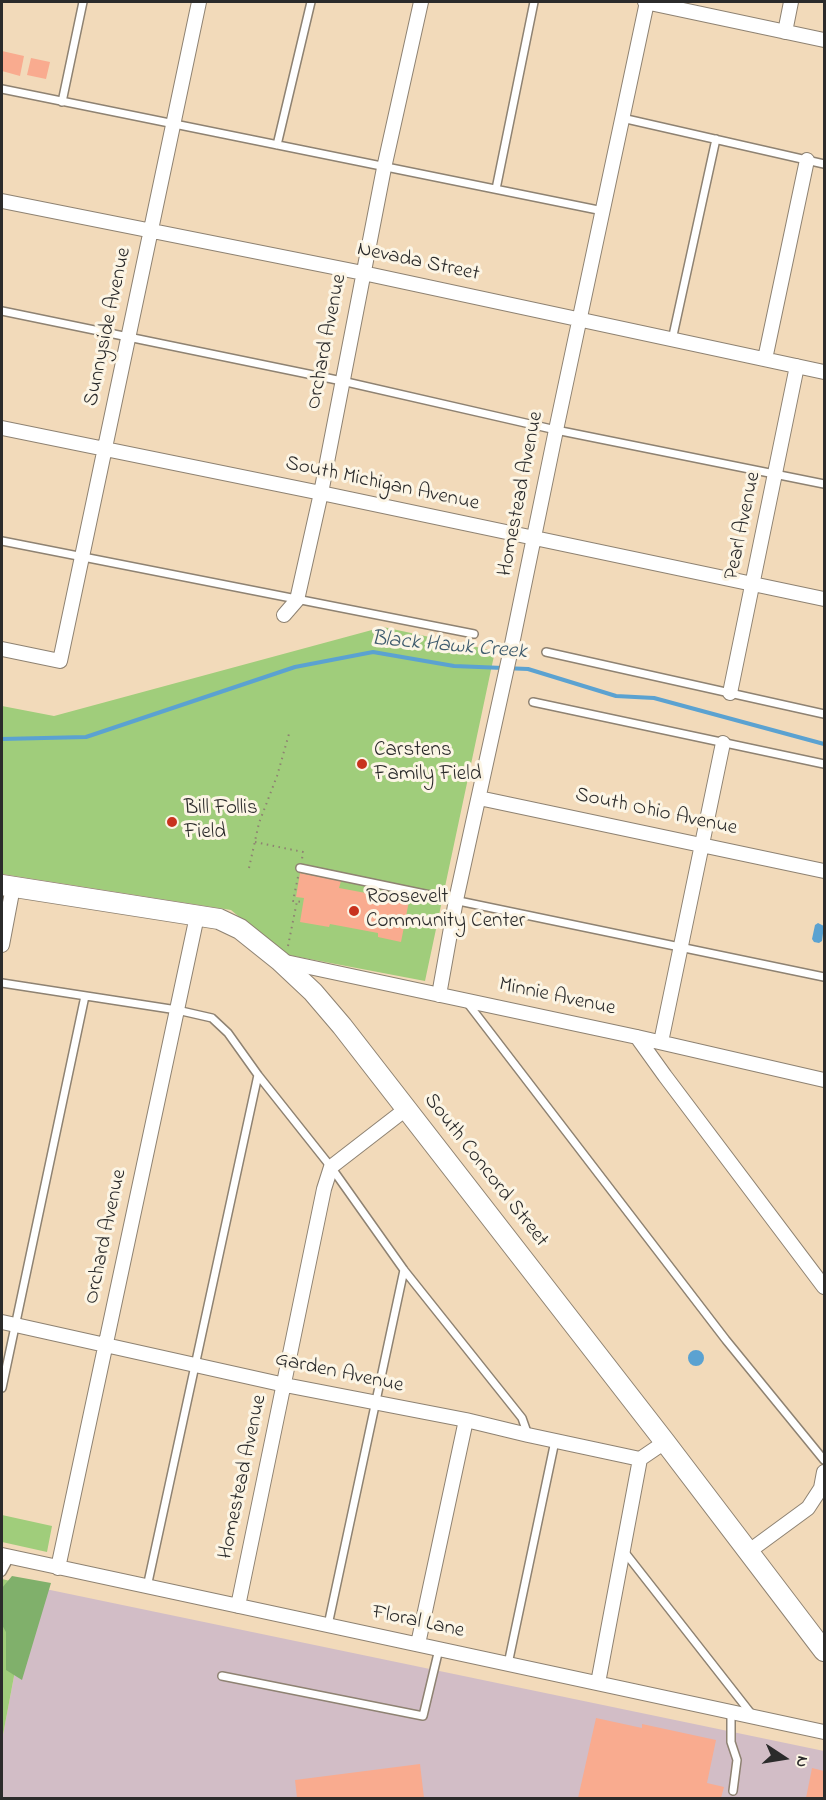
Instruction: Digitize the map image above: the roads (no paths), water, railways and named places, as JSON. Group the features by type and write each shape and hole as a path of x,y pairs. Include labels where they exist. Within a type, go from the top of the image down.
{"street":[{"name":"Sunnyside Avenue","path":"2,649 60,661 199,2"},
{"name":"Orchard Avenue","path":"284,615 297,600 321,493 384,168 421,2"},
{"path":"646,2 680,5 825,40"},
{"name":"Homestead Avenue","path":"439,994 456,900 499,706 646,2"},
{"path":"785,32 791,2"},
{"path":"765,359 807,160"},
{"name":"Nevada Street","path":"2,201 363,273 825,372"},
{"name":"Pearl Avenue","path":"730,693 798,366"},
{"name":"South Michigan Avenue","path":"2,428 825,599"},
{"path":"661,1042 723,743"},
{"name":"South Ohio Avenue","path":"479,798 825,871"},
{"path":"2,945 7,886"},
{"name":"South Concord Street","path":"7,886 219,920 240,929 284,956 406,1109 825,1651"},
{"name":"Orchard Avenue","path":"58,1568 197,916"},
{"name":"Minnie Avenue","path":"284,956 465,1000 825,1080"},
{"path":"638,1037 825,1287"},
{"path":"331,1167 406,1109"},
{"name":"Homestead Avenue","path":"238,1606 324,1189 331,1167"},
{"name":"Garden Avenue","path":"8,1323 640,1459"},
{"path":"418,1644 466,1420"},
{"path":"598,1683 640,1459 665,1442"},
{"path":"748,1552 808,1508 821,1488 825,1472"},
{"name":"Floral Lane","path":"6,1556 825,1732"}],"lane":[{"path":"62,102 83,2"},
{"path":"278,144 311,2"},
{"path":"496,189 534,2"},
{"path":"2,89 603,211"},
{"path":"622,118 825,164"},
{"path":"672,340 716,139"},
{"path":"2,311 342,381 556,430 825,484"},
{"path":"2,540 474,634"},
{"path":"546,652 825,714"},
{"path":"533,702 825,764"},
{"path":"300,868 825,977"},
{"path":"2,983 177,1010 212,1018 228,1033 258,1075 331,1167 404,1270 522,1418 528,1435"},
{"path":"2,1388 8,1323 85,996"},
{"path":"465,1000 719,1331 825,1460"},
{"path":"147,1587 258,1075"},
{"path":"328,1625 404,1270"},
{"path":"508,1664 555,1441"},
{"path":"622,1549 755,1718"},
{"path":"2,1572 6,1556"},
{"path":"222,1676 423,1716 439,1649"},
{"path":"731,1713 731,1742 737,1760 733,1791"}],"water":[{"path":"818,923 824,926 822,941 819,943 812,939 815,925"},
{"path":"696,1350 704,1358 696,1366 688,1358"}],"waterway":[{"name":"Black Hawk Creek","path":"2,739 86,737 295,667 373,652 454,666 528,669 616,696 654,698 824,744"}],"place":[{"name":"Carstens Family Field","path":"362,764"},
{"name":"Bill Follis Field","path":"172,822"},
{"name":"Roosevelt Community Center","path":"354,911"}]}
